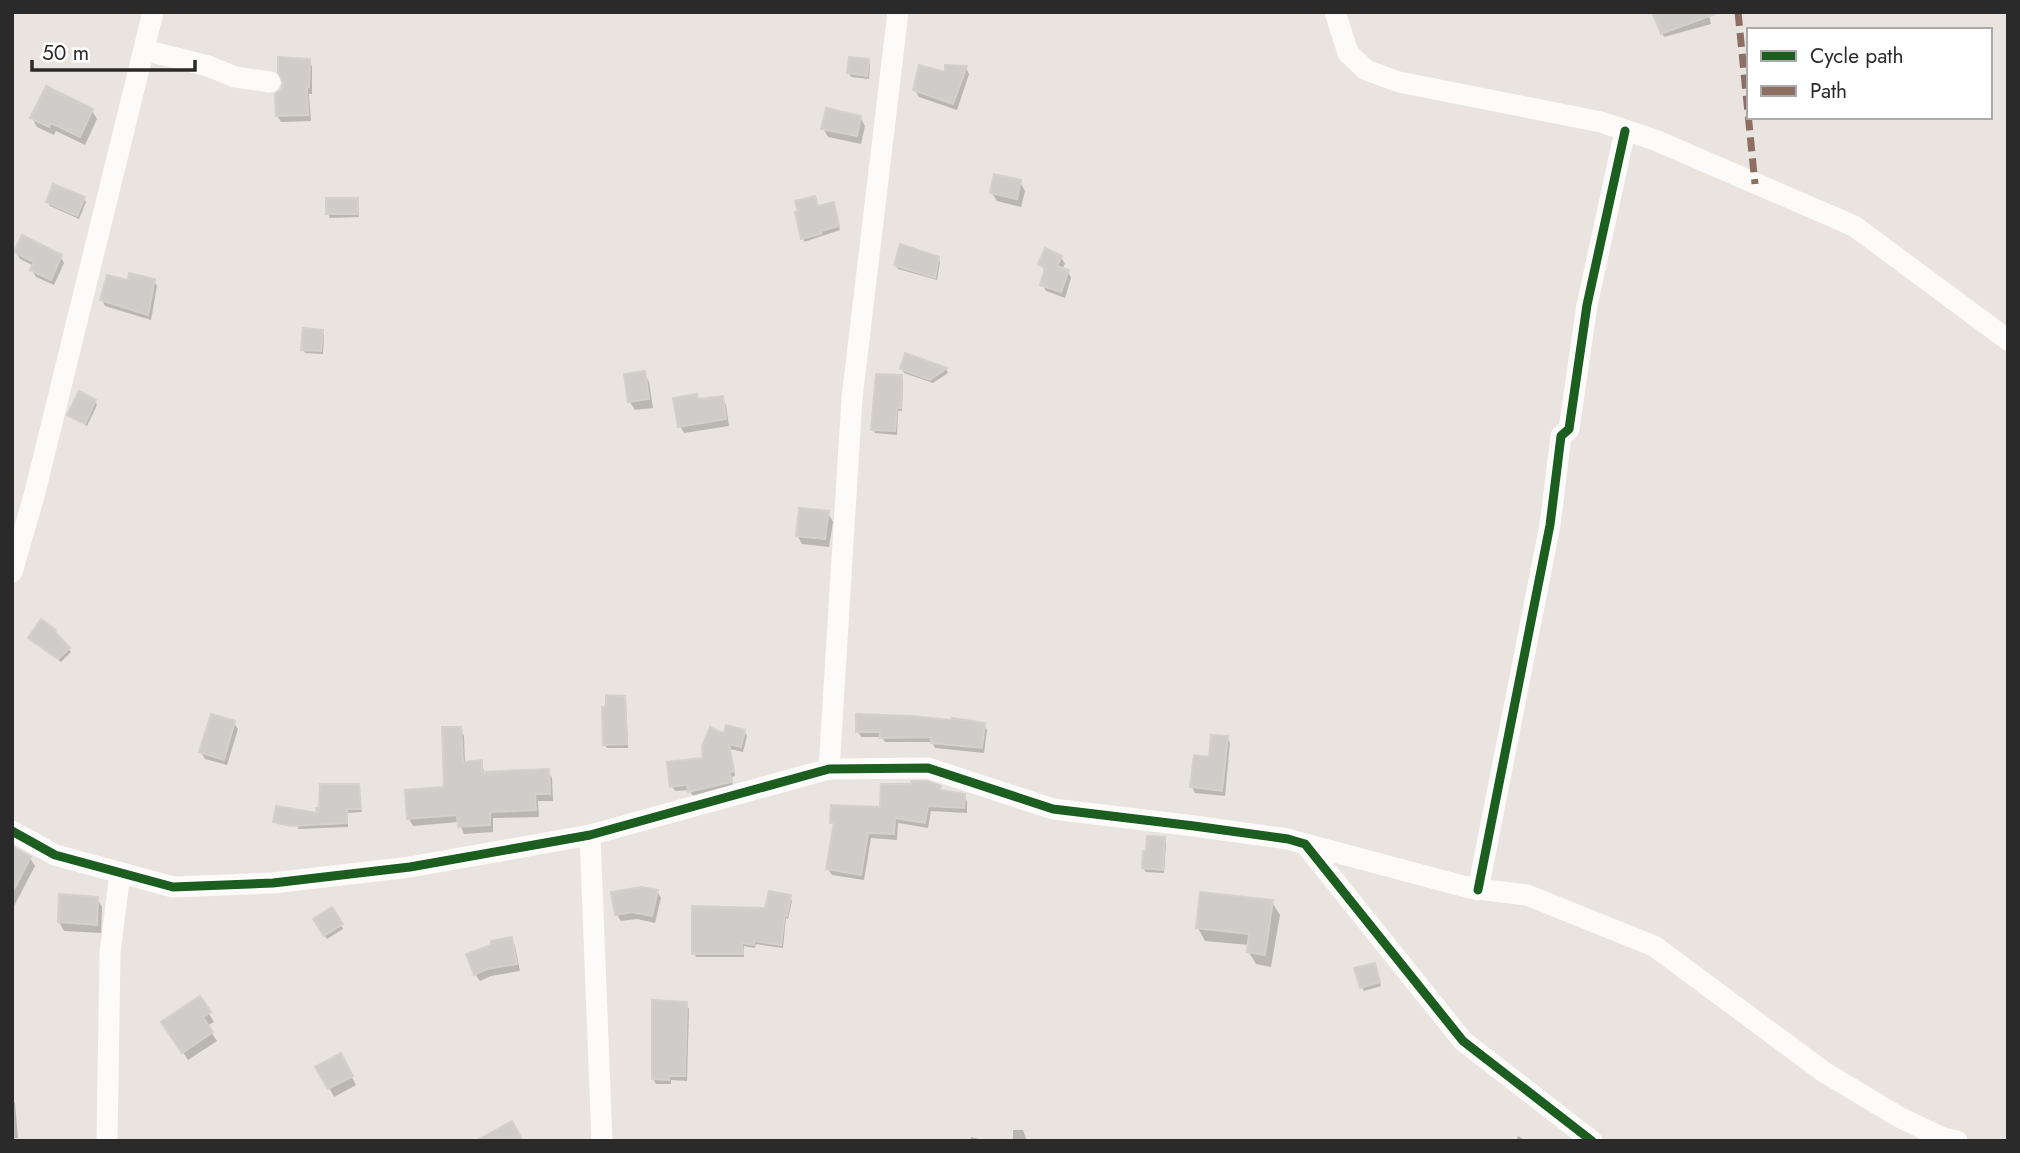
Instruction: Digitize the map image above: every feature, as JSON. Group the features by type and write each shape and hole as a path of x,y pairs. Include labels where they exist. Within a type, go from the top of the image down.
{"street":[{"path":"12,572 34,496 153,12"},
{"path":"829,769 852,398 898,12"},
{"path":"1335,12 1348,53 1366,70 1399,82 1601,122 1655,140 1854,226 2008,340"},
{"path":"144,50 208,66 235,77 270,82"},
{"path":"1478,890 1550,525 1561,436 1569,429 1587,305 1625,131"},
{"path":"12,831 55,855 173,887 273,883 410,867 590,835 829,769 928,768 1053,809 1288,839 1478,890 1527,895 1654,946 1824,1072 1899,1117 1943,1138 1957,1141"},
{"path":"590,835 602,1141"},
{"path":"1305,844 1463,1041 1592,1141"},
{"path":"107,1141 110,953 120,873"}],"building":[{"path":"1652,12 1715,12 1715,14 1661,34"},
{"path":"278,57 310,59 308,115 276,116 275,94 281,90 283,83 278,72"},
{"path":"849,57 869,59 867,76 847,73"},
{"path":"919,65 945,72 945,65 967,66 953,104 913,90"},
{"path":"46,86 93,109 80,137 51,123 49,127 30,118"},
{"path":"826,108 861,116 857,136 821,129"},
{"path":"994,174 1021,180 1017,199 990,193"},
{"path":"53,184 85,197 77,216 46,202"},
{"path":"815,196 818,206 834,202 839,226 801,239 795,201"},
{"path":"326,198 358,198 358,214 326,214"},
{"path":"22,235 62,255 51,280 30,270 34,262 14,252"},
{"path":"900,244 939,257 935,278 894,265"},
{"path":"1045,248 1062,256 1057,266 1069,270 1061,292 1040,285 1045,268 1038,264"},
{"path":"129,273 155,279 148,315 100,300 107,275 128,280"},
{"path":"303,328 323,330 321,351 301,350"},
{"path":"905,353 947,368 930,380 900,369"},
{"path":"645,371 649,399 628,402 624,374"},
{"path":"876,374 902,375 901,408 897,408 895,431 871,430"},
{"path":"79,391 96,400 85,424 67,415"},
{"path":"697,394 698,399 723,396 726,419 678,427 673,398"},
{"path":"799,508 829,511 825,539 796,536"},
{"path":"41,619 56,630 70,648 58,659 28,638"},
{"path":"606,695 625,696 627,744 603,745 602,707 606,707"},
{"path":"211,714 235,721 224,760 199,752"},
{"path":"856,714 952,718 985,723 982,748 931,743 931,737 880,738 880,732 856,732"},
{"path":"726,725 745,730 741,747 729,744 734,771 730,772 731,782 688,792 687,785 670,787 667,762 703,758 702,747 710,727 724,734"},
{"path":"442,727 461,727 463,762 482,760 482,772 549,769 550,794 535,794 536,810 490,812 490,825 458,827 457,815 407,819 405,790 444,787"},
{"path":"1211,735 1228,736 1222,791 1190,787 1194,755 1209,757"},
{"path":"912,781 926,781 941,786 940,790 965,794 964,808 928,806 925,823 895,818 894,834 868,833 861,875 826,869 834,823 830,823 831,805 880,807 881,784 911,784"},
{"path":"320,784 359,784 361,809 347,809 347,823 290,826 273,822 276,806 317,813"},
{"path":"1147,836 1165,837 1163,870 1142,868"},
{"path":"12,846 31,857 12,893"},
{"path":"641,887 658,890 652,916 632,912 615,915 611,892"},
{"path":"769,891 791,895 781,945 754,941 754,945 742,943 743,954 692,954 692,906 765,908"},
{"path":"1200,892 1273,900 1265,955 1247,952 1249,934 1196,928"},
{"path":"59,894 98,897 97,925 58,922"},
{"path":"332,907 343,924 324,936 313,919"},
{"path":"512,937 517,964 487,969 474,975 466,954 491,945 491,941"},
{"path":"1375,963 1380,982 1360,988 1354,968"},
{"path":"200,996 211,1012 203,1017 213,1032 182,1053 161,1022"},
{"path":"652,1000 687,1002 685,1076 669,1076 669,1080 652,1079"},
{"path":"341,1053 353,1076 328,1089 315,1067"},
{"path":"512,1121 523,1141 476,1141"}],"marked path":[{"path":"1738,12 1747,103"},
{"path":"1749,119 1755,184"}],"cycle path":[{"path":"1478,890 1550,525 1561,436 1569,429 1587,305 1625,131"},
{"path":"12,831 55,855 173,887 273,883 410,867 590,835 829,769 928,768 1053,809 1288,839 1305,844 1463,1041 1592,1141"}]}
